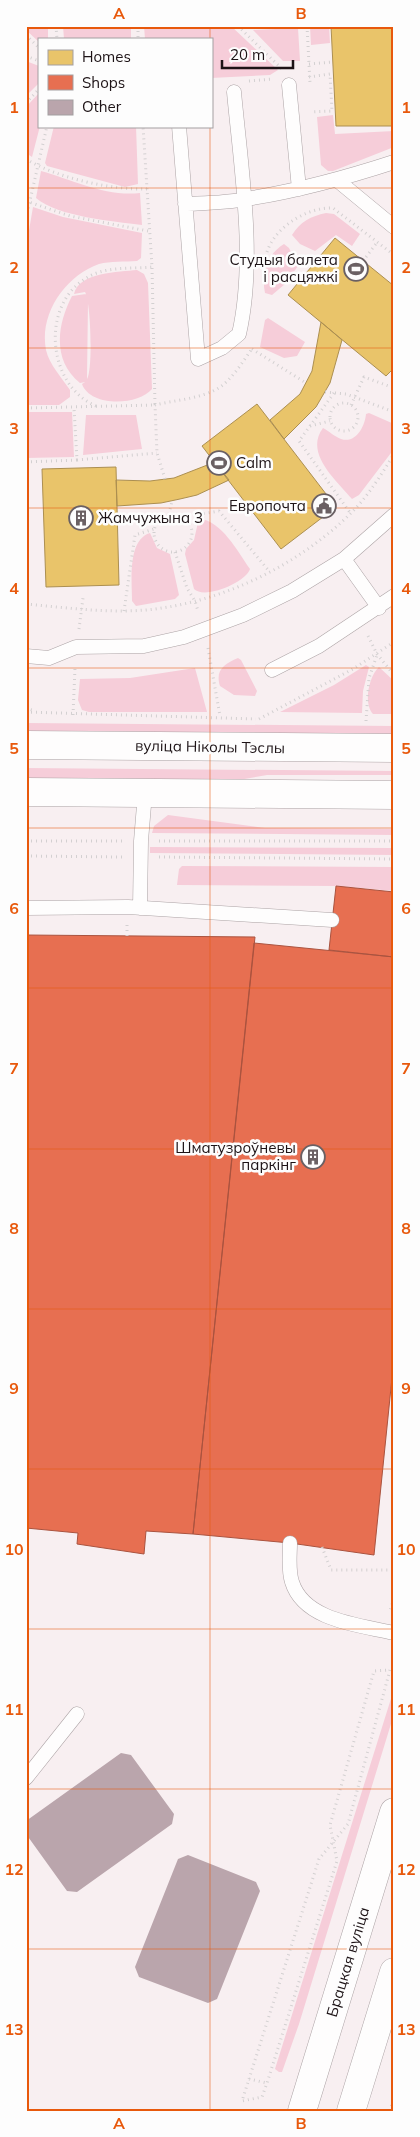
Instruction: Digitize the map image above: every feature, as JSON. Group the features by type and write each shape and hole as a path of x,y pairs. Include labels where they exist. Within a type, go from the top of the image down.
{"main road":[{"name":"вуліца Ніколы Тэслы","path":"26,745 394,748"},
{"path":"26,792 394,795"},
{"name":"Брацкая вуліца","path":"302,2111 394,1812"},
{"path":"351,2111 394,1972"}],"lane":[{"path":"289,85 298,189"},
{"path":"179,128 198,359 222,348 239,334 244,311 244,200 234,92"},
{"path":"185,204 244,200 336,180 394,162"},
{"path":"336,180 394,227"},
{"path":"26,656 49,658 76,647 144,646 184,637 203,628 242,615 292,591 344,559 394,515"},
{"path":"344,559 379,608"},
{"path":"272,670 319,646 379,608 394,596"},
{"path":"140,908 140,857 145,793"},
{"path":"26,908 140,908 332,920"},
{"path":"290,1543 292,1584 304,1601 318,1613 394,1633"},
{"path":"26,1778 77,1714"}],"path":[{"path":"238,26 284,71"},
{"path":"26,35 38,47"},
{"path":"26,56 38,61"},
{"path":"309,64 333,62"},
{"path":"311,112 332,111 330,74"},
{"path":"26,103 38,91"},
{"path":"26,218 28,201 48,128"},
{"path":"144,128 148,231 152,267 157,453 165,479"},
{"path":"26,159 38,166 99,185 123,190 147,189"},
{"path":"28,201 70,216 148,231"},
{"path":"266,253 269,244 285,227 301,215 322,208 333,208 394,255"},
{"path":"366,257 378,241"},
{"path":"97,406 84,401 76,393 60,366 56,352 55,333 63,302 77,284 99,271 152,267"},
{"path":"26,408 155,405 202,395 219,388 233,374 252,350 254,341"},
{"path":"252,350 306,383"},
{"path":"351,404 364,376 394,388"},
{"path":"325,392 355,397 394,412"},
{"path":"334,393 299,442 351,514"},
{"path":"330,421 333,408 342,403 351,404"},
{"path":"330,421 340,431 353,428 356,425 358,416 351,404"},
{"path":"74,408 77,460"},
{"path":"310,426 330,421"},
{"path":"26,462 77,460 157,453"},
{"path":"26,604 124,610 162,608 195,601 233,589 312,546 351,514 394,454"},
{"path":"168,514 172,501"},
{"path":"184,517 191,526 192,538 185,547 175,552 169,552 159,545 154,529 159,519 168,514 184,517 219,511 269,571"},
{"path":"124,610 135,534 154,529"},
{"path":"175,552 187,588 195,601 203,628 211,658 211,671 220,716"},
{"path":"260,719 377,654 394,642"},
{"path":"366,721 369,678 377,654"},
{"path":"26,708 39,712"},
{"path":"26,712 220,716 269,719"},
{"path":"356,720 375,721"},
{"path":"26,841 394,841"},
{"path":"26,856 394,859"},
{"path":"322,1547 331,1570 394,1570"},
{"path":"394,1599 390,1610 394,1612"},
{"path":"333,1844 319,1859 242,2101 262,2097 267,2084 337,1861 333,1844 330,1825 374,1671 390,1670 348,1824 333,1844"},
{"path":"250,2079 267,2084"},
{"path":"391,2109 394,2098"}],"shaded area":[{"path":"26,26 48,26 48,38 38,38 38,41 26,30"},
{"path":"63,26 131,26 131,38 64,38"},
{"path":"144,26 231,26 278,70 270,75 212,78 212,38 145,38"},
{"path":"310,26 329,26 330,43 311,45"},
{"path":"298,28 300,61 283,61 253,30"},
{"path":"26,61 38,66 38,84 26,96"},
{"path":"38,94 39,128 32,157 26,153 26,107"},
{"path":"333,115 335,134 394,131 394,147 333,171 328,171 321,165 317,117"},
{"path":"54,128 136,128 138,184 125,187 47,166 45,163"},
{"path":"41,171 115,193 140,193 142,225 72,214 46,204 36,198"},
{"path":"33,207 63,217 142,233 141,258 137,261 103,263 87,270 75,277 65,287 51,310 45,336 46,350 53,366 70,390 70,397 59,405 26,405 26,248"},
{"path":"326,213 334,214 360,234 352,246 336,235 315,251 300,244 292,235 306,220"},
{"path":"284,244 289,248 298,266 285,284 272,295 265,293 264,279 269,259"},
{"path":"137,270 144,274 148,283 152,389 145,395 136,399 115,402 94,397 87,392 82,384 85,382 80,383 65,364 60,342 63,319 72,296 86,294 85,292 74,294 77,287 83,281 91,277","holes":["88,304 91,350 87,379"]},
{"path":"268,318 305,342 297,356 284,358 260,347 265,320"},
{"path":"26,412 72,412 74,457 26,458"},
{"path":"369,413 394,424 394,449 359,495 352,499 324,466 317,447 318,437 323,428 341,439 351,439 362,429 366,414"},
{"path":"86,415 136,415 142,449 83,455"},
{"path":"199,518 208,521 222,531 250,569 241,579 215,591 199,592 194,589 185,554 186,549 194,540"},
{"path":"150,533 157,548 170,554 179,595 175,599 136,606 132,601 132,563 137,544"},
{"path":"238,658 241,660 257,691 255,696 234,695 220,686 219,676 222,668"},
{"path":"366,665 369,667 363,691 362,713 280,712 334,685"},
{"path":"379,667 394,681 394,714 373,714 368,703 370,683 375,671"},
{"path":"195,668 207,712 89,712 82,710 78,700 80,679 130,678"},
{"path":"26,723 394,726 394,738 26,735"},
{"path":"26,768 394,771 394,775 267,775 204,786 26,785"},
{"path":"168,815 265,828 394,829 394,835 152,833 154,826"},
{"path":"150,847 394,848 394,855 150,853"},
{"path":"182,866 394,867 394,891 336,886 177,885 179,869"},
{"path":"394,1689 394,1714 299,2024 282,2072 279,2072 275,2069"}],"building: Homes":[{"path":"331,26 394,26 394,126 336,126"},
{"path":"335,238 394,286 394,368 386,376 288,295"},
{"path":"321,322 342,340 330,383 316,407 284,439 270,420 300,394 312,371"},
{"path":"257,404 336,507 281,549 202,446"},
{"path":"215,462 229,480 197,495 180,499 161,503 117,506 116,480 150,481 174,478"},
{"name":"Жамчужына 3","path":"116,467 119,585 46,587 42,469"}],"building: Shops":[{"path":"336,886 394,892 394,957 329,950"},
{"path":"26,935 255,937 193,1534 146,1531 144,1554 77,1544 78,1533 26,1528"},
{"name":"Шматузроўневы паркінг","path":"254,943 394,957 394,1358 374,1555 290,1543 193,1534"}],"building: Other":[{"path":"121,1753 131,1755 174,1814 172,1824 77,1892 67,1891 26,1834 26,1821"},
{"path":"188,1855 256,1882 260,1891 217,1999 208,2003 139,1977 135,1967 178,1859"}],"place":[{"name":"Студыя балета і расцяжкі","path":"356,269"},
{"name":"Calm","path":"219,463"},
{"name":"Европочта","path":"324,506"},
{"name":"Жамчужына 3","path":"81,518"},
{"name":"Шматузроўневы паркінг","path":"313,1157"}]}
